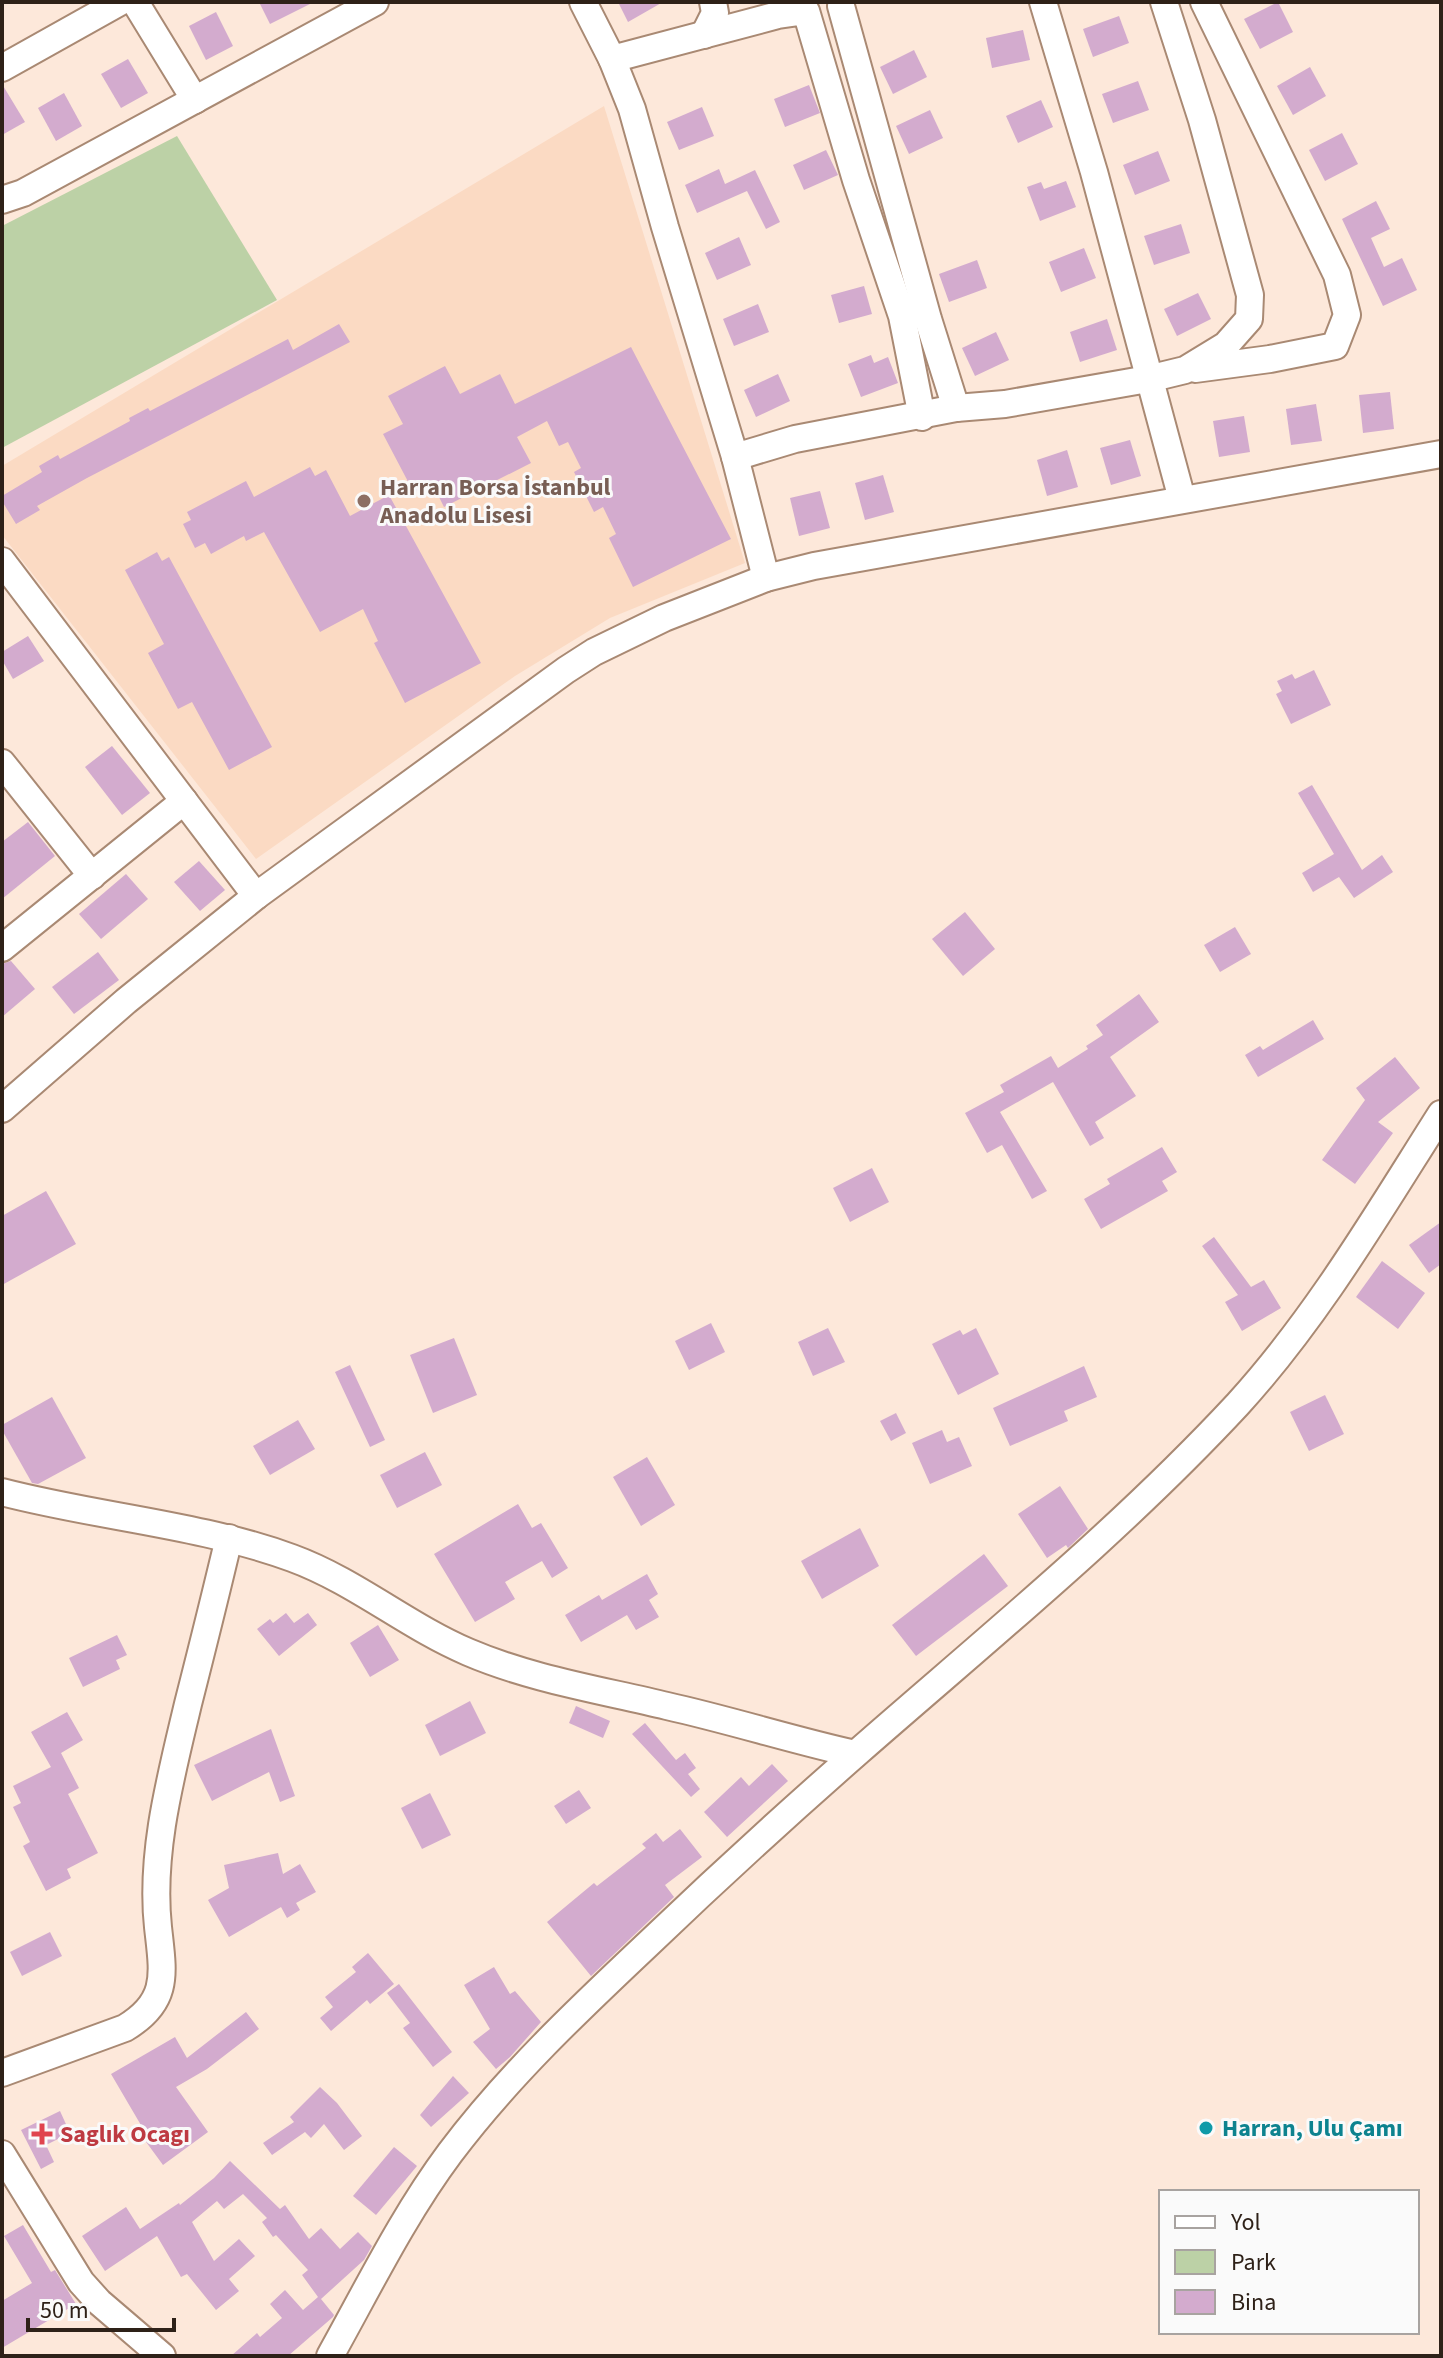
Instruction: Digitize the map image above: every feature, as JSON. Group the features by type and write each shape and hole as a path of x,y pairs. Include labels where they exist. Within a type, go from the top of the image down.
{"street":[{"path":"2,68 120,2"},
{"path":"135,2 195,100"},
{"path":"2,200 23,193 375,2"},
{"path":"583,2 612,59 632,109 708,375 735,457 766,578"},
{"path":"704,35 715,13 713,2"},
{"path":"1043,2 1094,172 1182,499"},
{"path":"1164,2 1250,295 1249,319 1226,345 1185,370"},
{"path":"735,457 795,439 922,417 956,408 1005,404 1335,346 1347,315 1337,275 1204,2"},
{"path":"612,59 778,15 848,4 928,319 956,408"},
{"path":"806,11 856,180 902,316 922,417"},
{"path":"1184,64 1197,46 1205,44 1225,48"},
{"path":"2,1109 126,1001 256,896 594,652 664,618 766,578 814,566 1441,454"},
{"path":"2,561 256,896"},
{"path":"2,763 92,876"},
{"path":"2,948 184,801"},
{"path":"330,2356 424,2189 452,2150 501,2093 608,1982 855,1754 1115,1527 1237,1405 1289,1344 1343,1267 1441,1114"},
{"path":"2,1492 63,1508 229,1538 293,1558 330,1574 432,1636 470,1653 557,1680 855,1754"},
{"path":"2,2073 125,2028 139,2020 158,1997 162,1984 156,1911 161,1831 176,1753 229,1538"},
{"path":"2,2154 81,2282 99,2302 162,2356"}],"shaded area":[{"name":"Harran Borsa İstanbul Anadolu Lisesi","path":"604,106 745,563 610,618 515,676 256,859 2,535 2,466"}],"green space":[{"path":"177,136 277,300 2,448 2,226"}],"building":[{"path":"259,2 314,2 270,24"},
{"path":"618,2 663,2 628,22"},
{"path":"1278,2 1293,32 1260,49 1244,19"},
{"path":"216,12 233,46 206,60 189,26"},
{"path":"1119,16 1129,43 1093,57 1083,29"},
{"path":"1023,30 1030,60 992,68 986,38"},
{"path":"914,50 927,77 893,94 880,67"},
{"path":"128,59 148,93 121,108 101,74"},
{"path":"1310,67 1326,96 1293,115 1277,86"},
{"path":"1138,81 1149,110 1113,123 1102,94"},
{"path":"2,84 25,122 2,135"},
{"path":"809,85 820,113 785,127 774,99"},
{"path":"64,93 82,126 56,141 38,108"},
{"path":"1041,100 1053,127 1018,143 1006,116"},
{"path":"702,107 714,136 679,150 667,122"},
{"path":"930,110 943,138 909,154 896,126"},
{"path":"1342,133 1358,164 1325,181 1309,150"},
{"path":"826,150 838,175 804,190 793,165"},
{"path":"1158,151 1170,181 1135,195 1123,165"},
{"path":"719,169 725,184 755,170 780,222 766,229 747,191 697,213 685,185"},
{"path":"1066,181 1076,207 1040,221 1027,187 1041,182 1044,189"},
{"path":"1376,201 1390,229 1371,238 1384,267 1402,258 1417,290 1383,306 1342,219"},
{"path":"1181,224 1190,253 1154,265 1144,236"},
{"path":"739,237 751,265 717,280 705,253"},
{"path":"1084,248 1096,278 1061,292 1049,262"},
{"path":"977,260 987,288 949,302 939,274"},
{"path":"864,286 872,314 839,323 831,295"},
{"path":"1198,293 1211,319 1177,336 1164,309"},
{"path":"758,304 769,332 734,346 723,319"},
{"path":"1107,319 1117,350 1080,362 1070,332"},
{"path":"339,324 350,342 87,478 37,506 40,510 16,524 2,501 2,496 42,472 39,466 58,455 60,459 148,408 150,411 288,339 293,350"},
{"path":"996,332 1009,360 975,376 962,348"},
{"path":"631,347 731,539 633,587 609,538 616,534 603,507 594,512 574,472 581,468 568,442 559,446 547,421 517,437 531,463 444,507 432,483 414,493 383,434 403,424 388,396 445,366 460,394 500,374 515,404"},
{"path":"871,355 874,363 888,357 898,383 861,397 848,364"},
{"path":"778,374 790,401 756,417 744,390"},
{"path":"1390,392 1394,429 1363,433 1359,395"},
{"path":"1316,404 1322,441 1291,445 1286,409"},
{"path":"1244,416 1250,452 1219,457 1213,421"},
{"path":"1130,440 1141,476 1111,485 1100,448"},
{"path":"1067,450 1078,487 1047,496 1037,460"},
{"path":"310,467 315,476 326,470 350,516 389,495 481,663 405,703 374,643 378,641 363,609 320,632 264,532 246,541 244,536 211,554 205,543 195,548 183,524 191,520 187,512 246,481 254,497"},
{"path":"883,475 894,512 865,520 855,483"},
{"path":"820,491 830,528 799,536 790,498"},
{"path":"157,552 162,561 169,557 272,747 229,770 192,702 178,709 148,653 164,644 125,570"},
{"path":"28,636 44,661 13,679 2,660 2,652"},
{"path":"1314,670 1331,705 1291,724 1276,694 1282,691 1277,681 1292,674 1295,679"},
{"path":"112,746 150,793 122,815 85,767"},
{"path":"1312,785 1362,870 1382,855 1393,872 1354,898 1339,877 1313,892 1302,873 1334,854 1298,793"},
{"path":"28,822 55,856 2,899 2,842"},
{"path":"199,861 225,890 200,911 174,882"},
{"path":"126,874 148,899 101,939 79,914"},
{"path":"965,912 995,949 963,976 932,939"},
{"path":"1235,927 1251,954 1220,972 1204,945"},
{"path":"98,952 119,980 74,1014 52,987"},
{"path":"11,961 35,989 2,1017 2,964"},
{"path":"1139,994 1159,1022 1110,1057 1136,1096 1095,1122 1104,1138 1090,1146 1053,1082 1000,1112 1047,1191 1032,1199 1002,1145 987,1153 965,1113 1004,1092 1000,1085 1051,1056 1058,1068 1088,1049 1086,1046 1103,1035 1096,1025"},
{"path":"1313,1020 1324,1039 1258,1077 1245,1055 1260,1046 1263,1050"},
{"path":"1395,1057 1420,1088 1378,1122 1393,1133 1355,1184 1322,1160 1365,1100 1356,1088"},
{"path":"1162,1147 1177,1172 1162,1181 1168,1191 1101,1229 1084,1199 1110,1184 1107,1179"},
{"path":"872,1168 889,1202 850,1222 833,1188"},
{"path":"46,1191 76,1244 2,1285 2,1216"},
{"path":"1441,1222 1441,1264 1429,1273 1409,1245"},
{"path":"1214,1237 1251,1287 1264,1280 1281,1308 1242,1331 1225,1302 1238,1295 1202,1246"},
{"path":"1382,1261 1425,1293 1398,1329 1356,1297"},
{"path":"711,1323 725,1352 689,1370 675,1341"},
{"path":"828,1328 845,1362 813,1376 798,1342"},
{"path":"976,1328 999,1374 958,1395 932,1344 960,1330 963,1335"},
{"path":"454,1338 477,1395 433,1413 410,1355"},
{"path":"350,1365 385,1440 370,1447 335,1372"},
{"path":"1084,1366 1097,1397 1064,1411 1068,1421 1010,1446 993,1408"},
{"path":"1325,1395 1344,1434 1309,1451 1290,1412"},
{"path":"52,1397 86,1458 38,1484 32,1483 2,1425"},
{"path":"896,1413 906,1433 891,1441 880,1421"},
{"path":"298,1420 315,1449 270,1475 253,1446"},
{"path":"942,1430 947,1442 959,1437 972,1466 930,1484 912,1443"},
{"path":"425,1452 442,1485 397,1508 380,1475"},
{"path":"647,1457 675,1505 641,1526 613,1477"},
{"path":"1060,1486 1088,1529 1068,1548 1066,1545 1047,1558 1018,1514"},
{"path":"518,1504 532,1528 541,1523 568,1568 552,1578 542,1561 505,1582 515,1599 475,1622 434,1554"},
{"path":"860,1528 879,1566 822,1599 801,1561"},
{"path":"984,1554 1008,1586 916,1656 892,1625"},
{"path":"647,1574 658,1594 649,1600 659,1617 636,1630 627,1615 581,1642 565,1615 599,1595 602,1600"},
{"path":"286,1613 294,1623 308,1613 317,1625 279,1656 257,1629 270,1619 273,1623"},
{"path":"378,1625 399,1660 370,1677 350,1643"},
{"path":"117,1635 127,1655 116,1660 120,1669 83,1687 69,1658"},
{"path":"470,1701 486,1733 440,1756 425,1725"},
{"path":"576,1706 610,1721 603,1738 569,1723"},
{"path":"67,1712 83,1740 61,1753 79,1788 68,1794 98,1853 67,1869 71,1878 46,1891 23,1846 30,1842 13,1807 21,1803 13,1786 51,1767 31,1732"},
{"path":"645,1723 676,1760 685,1753 696,1768 688,1774 700,1789 691,1797 632,1734"},
{"path":"271,1729 295,1796 280,1802 269,1772 212,1801 194,1765"},
{"path":"772,1764 788,1781 727,1837 704,1812 741,1777 749,1786"},
{"path":"579,1790 591,1808 566,1824 554,1806"},
{"path":"430,1793 451,1835 422,1849 401,1808"},
{"path":"680,1829 702,1857 665,1885 674,1897 591,1976 547,1922 594,1883 597,1886 646,1848 642,1844 656,1833 663,1842"},
{"path":"278,1853 283,1874 300,1864 316,1892 296,1903 300,1910 287,1918 281,1907 229,1937 208,1900 229,1888 224,1865"},
{"path":"50,1932 62,1956 22,1976 10,1952"},
{"path":"368,1953 394,1984 370,2004 367,2000 331,2031 320,2018 333,2007 325,1997 356,1972 352,1967"},
{"path":"494,1967 510,1994 515,1991 541,2022 496,2069 473,2042 490,2029 464,1985"},
{"path":"399,1984 452,2052 433,2067 403,2028 410,2023 387,1993"},
{"path":"246,2012 259,2029 207,2069 176,2087 208,2132 163,2165 141,2135 145,2132 111,2074 175,2037 187,2058"},
{"path":"453,2076 469,2093 431,2127 420,2115"},
{"path":"320,2087 337,2103 362,2136 344,2150 324,2124 311,2138 305,2132 272,2155 263,2143 294,2122 290,2117"},
{"path":"60,2111 70,2133 46,2145 54,2162 41,2169 21,2130"},
{"path":"394,2147 417,2166 376,2215 353,2196"},
{"path":"230,2161 280,2209 285,2205 309,2239 321,2228 340,2249 358,2232 372,2246 364,2260 321,2299 333,2317 288,2356 231,2356 257,2333 260,2337 282,2318 270,2304 285,2290 303,2310 318,2297 302,2275 308,2270 276,2235 273,2237 262,2222 267,2218 243,2194 224,2209 217,2201 192,2222 214,2261 239,2239 255,2256 229,2279 239,2291 216,2310 187,2274 181,2277 157,2236 105,2271 82,2236 126,2207 140,2229 180,2205"},
{"path":"23,2225 51,2272 55,2270 76,2304 2,2348 2,2301 32,2283 4,2236"}],"place":[{"name":"Harran Borsa İstanbul Anadolu Lisesi","path":"364,501"},
{"name":"Harran, Ulu Çamı","path":"1206,2128"},
{"name":"Saglık Ocagı","path":"42,2134"}]}
